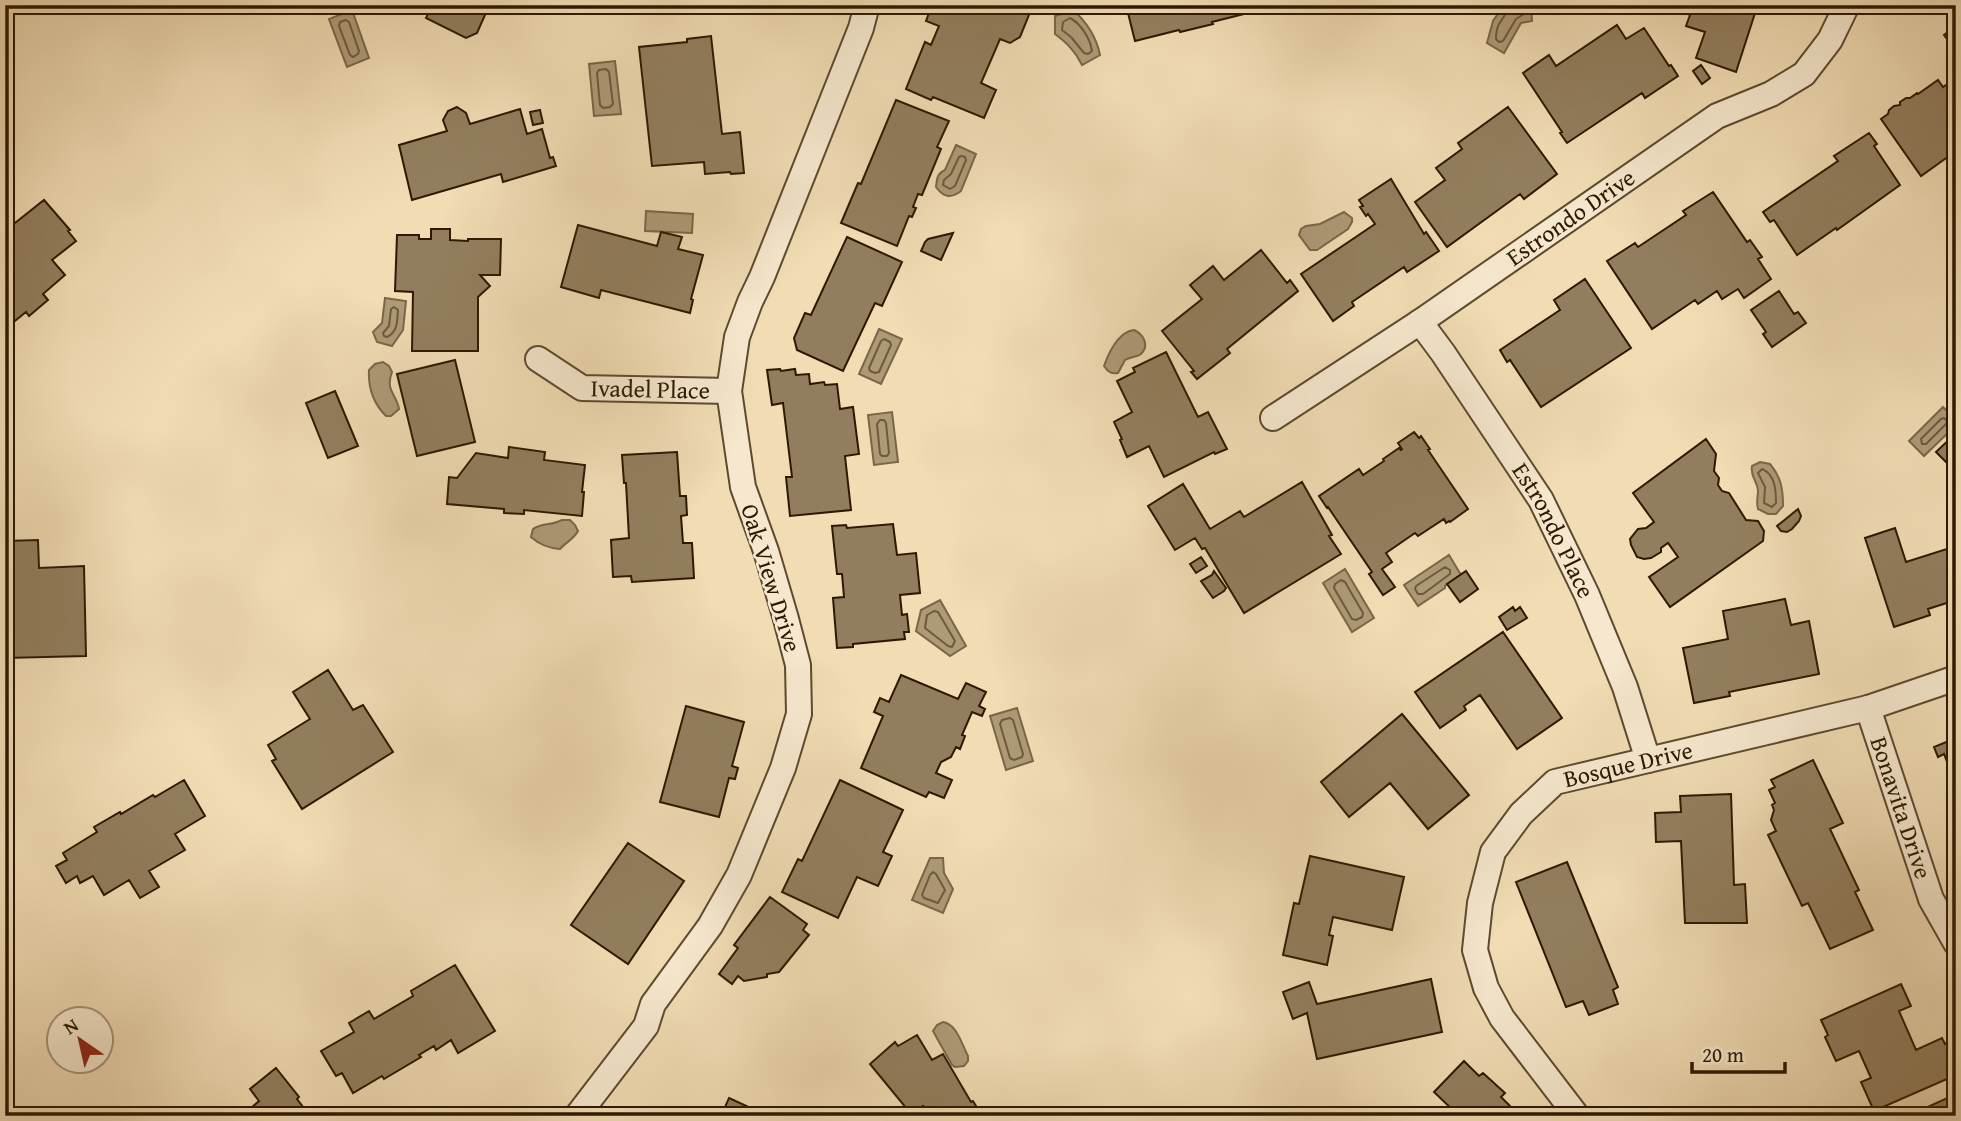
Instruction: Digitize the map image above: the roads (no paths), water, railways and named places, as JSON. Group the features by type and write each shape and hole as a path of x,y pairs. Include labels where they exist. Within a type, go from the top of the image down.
{"street":[{"name":"Oak View Drive","path":"577,1116 646,1026 653,1004 710,926 739,875 783,768 799,714 798,665 766,551 743,487 729,391 741,325 861,28 867,5"},
{"name":"Estrondo Drive","path":"1273,418 1420,322 1717,116 1771,94 1804,75 1830,40 1847,5"},
{"name":"Estrondo Place","path":"1420,322 1541,500 1587,595 1620,676 1647,760"},
{"name":"Ivadel Place","path":"538,359 582,388 729,391"},
{"name":"Bosque Drive","path":"1577,1116 1502,1018 1486,988 1475,950 1480,903 1493,852 1521,814 1555,782 1868,708 1956,678"},
{"name":"Bonavita Drive","path":"1868,708 1931,899 1956,943"}],"water":[{"path":"1504,5 1531,5 1532,21 1521,23 1504,53 1487,43 1493,21"},
{"path":"1071,8 1090,29 1100,55 1082,65 1077,56 1055,34 1055,16"},
{"path":"352,10 369,58 347,67 329,19"},
{"path":"615,61 621,114 594,116 589,64"},
{"path":"956,145 976,154 961,191 947,196 936,187 937,181"},
{"path":"646,211 693,214 692,233 645,231"},
{"path":"1344,212 1352,218 1348,229 1317,250 1310,250 1299,235 1301,229 1320,224"},
{"path":"385,298 406,301 403,330 392,346 377,342 373,332 382,323"},
{"path":"879,329 902,339 881,384 859,374"},
{"path":"1134,330 1144,340 1144,351 1125,360 1118,373 1110,372 1104,366 1111,349 1123,335"},
{"path":"383,362 392,372 390,388 399,409 391,416 386,416 378,406 369,383 369,370 375,364"},
{"path":"1943,407 1956,420 1956,425 1924,456 1909,441"},
{"path":"892,412 898,462 874,465 868,415"},
{"path":"1760,462 1770,464 1781,484 1783,506 1776,514 1768,514 1758,509 1758,490 1752,466"},
{"path":"570,520 578,531 560,549 544,546 531,537 533,529"},
{"path":"1449,555 1461,575 1418,606 1404,585"},
{"path":"1345,569 1374,618 1352,632 1323,583"},
{"path":"940,600 966,646 950,656 916,631 921,610"},
{"path":"1017,708 1033,761 1006,770 990,716"},
{"path":"930,858 943,858 944,873 953,889 943,913 912,900"},
{"path":"943,1022 952,1027 961,1041 968,1056 964,1066 952,1065 933,1031"}]}
